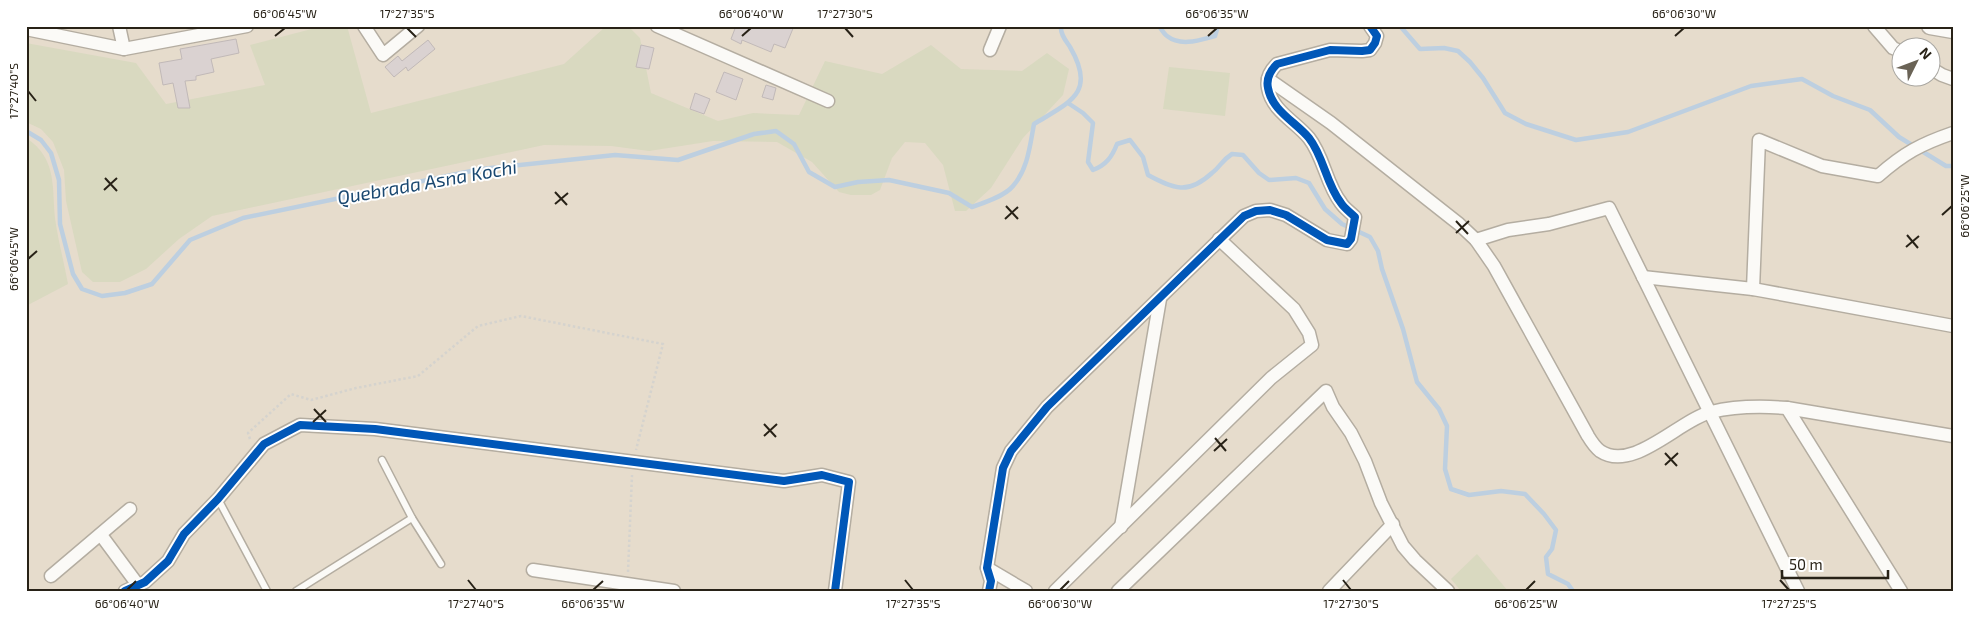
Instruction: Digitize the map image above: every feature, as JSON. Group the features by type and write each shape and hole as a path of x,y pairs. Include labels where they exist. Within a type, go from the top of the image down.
{"street":[{"path":"119,26 124,49"},
{"path":"26,28 124,49 247,26"},
{"path":"364,26 383,55 418,26"},
{"path":"657,26 828,101"},
{"path":"990,50 1000,26"},
{"path":"989,591 991,581 987,568 1004,468 1011,451 1047,407 1160,299 1219,239 1244,216 1256,211 1270,210 1286,215 1327,240 1348,244 1351,239 1354,216 1341,204 1335,195 1317,151 1310,140 1279,110 1268,89 1268,79 1270,71 1277,64 1330,50 1370,50 1375,44 1377,36 1370,26"},
{"path":"1874,26 1892,47"},
{"path":"1930,26 1953,30"},
{"path":"1268,79 1331,123 1476,240 1494,266 1588,436 1598,450 1610,456 1622,457 1636,452 1709,412 1762,406 1787,408 1953,436"},
{"path":"1753,288 1759,140 1822,166 1878,176 1900,156 1924,143 1953,133"},
{"path":"1476,240 1508,230 1549,224 1609,208 1798,591"},
{"path":"1055,591 1271,378 1312,345 1306,327 1294,309 1219,239"},
{"path":"1643,277 1753,288 1953,326"},
{"path":"1121,528 1160,299"},
{"path":"1118,591 1326,391 1332,406 1351,433 1365,461 1381,503 1404,546 1415,560 1448,591"},
{"path":"1787,408 1901,591"},
{"path":"101,535 130,589 145,582 168,561 184,534 218,499 264,444 300,425 375,429 784,481 822,475 849,482 835,591"},
{"path":"51,576 101,535 130,508"},
{"path":"1329,591 1393,524"},
{"path":"987,568 1026,591"},
{"path":"533,570 674,591"}],"lane":[{"path":"382,460 412,518 441,564"},
{"path":"218,499 267,591"},
{"path":"296,591 412,518"}],"path":[{"path":"256,454 248,433 291,394 311,400 356,388 418,376 478,326 521,316 663,344 633,462 628,584"}],"green space":[{"path":"323,26 347,26 371,113 564,64 605,27 629,27 640,38 651,93 718,121 753,113 799,115 825,61 882,74 931,45 961,69 1022,71 1047,53 1069,69 1063,95 1023,138 991,188 966,211 955,211 943,165 925,143 905,142 892,158 880,190 871,195 851,195 839,192 812,162 777,142 713,141 649,151 611,146 544,145 212,216 179,239 146,269 120,282 93,282 82,272 66,201 64,170 53,142 41,129 26,122 26,43 136,63 166,104 265,85 250,45"},
{"path":"1169,67 1230,73 1225,116 1163,109"},
{"path":"26,138 43,154 51,174 56,226 68,284 28,305 26,297"},
{"path":"1477,554 1508,591 1461,591 1451,579"}],"building":[{"path":"736,26 794,26 785,48 774,44 771,52 742,40 741,44 731,39"},
{"path":"236,39 239,53 211,59 214,72 196,76 196,80 185,81 190,108 178,108 173,83 163,85 159,63 182,59 180,49"},
{"path":"428,40 435,49 408,71 406,67 394,77 385,67 398,56 402,61"},
{"path":"641,45 654,48 649,69 636,67"},
{"path":"724,72 743,79 736,100 716,92"},
{"path":"766,85 776,88 773,100 762,97"},
{"path":"695,93 710,99 704,114 690,109"}],"waterway":[{"name":"Quebrada Asna Kochi","path":"26,131 41,140 51,153 59,180 60,224 73,274 82,289 102,296 125,293 152,284 190,240 243,218 481,169 615,155 678,160 754,134 776,131 794,144 809,172 835,187 858,182 889,180 949,193 972,207 1000,196 1013,186 1025,164 1034,124 1059,109 1076,95 1080,86 1081,75 1078,63 1062,35 1061,26"},
{"name":"Quebrada Asna Kochi","path":"1159,26 1167,36 1184,42 1215,36 1218,26"},
{"name":"Quebrada Asna Kochi","path":"1400,26 1420,49 1444,48 1458,51 1483,78 1505,113 1526,124 1576,140 1628,132 1751,86 1802,79 1833,96 1870,110 1899,137 1946,166 1953,166"},
{"path":"1068,103 1083,113 1093,123 1088,162 1093,170 1102,166 1108,160 1117,144 1130,140 1143,157 1148,175 1166,184 1181,188 1196,185 1232,154 1243,155 1259,173 1269,180 1296,178 1309,183 1325,209 1342,224 1370,237 1378,251 1382,269 1403,329 1417,382 1439,409 1447,426 1445,469 1451,489 1469,495 1501,491 1525,494 1556,530 1552,549 1546,557 1548,574 1568,584 1573,591"}],"cycle path":[{"path":"989,591 991,581 987,568 1003,468 1011,451 1047,407 1244,216 1256,211 1270,210 1286,215 1327,240 1347,244 1351,239 1355,217 1336,196 1314,145 1304,132 1285,116 1274,103 1268,88 1268,78 1277,64 1330,50 1370,50 1377,36 1370,26"},
{"path":"125,591 145,582 168,561 184,534 218,499 264,444 300,425 375,429 784,481 822,475 849,482 835,591"}]}
